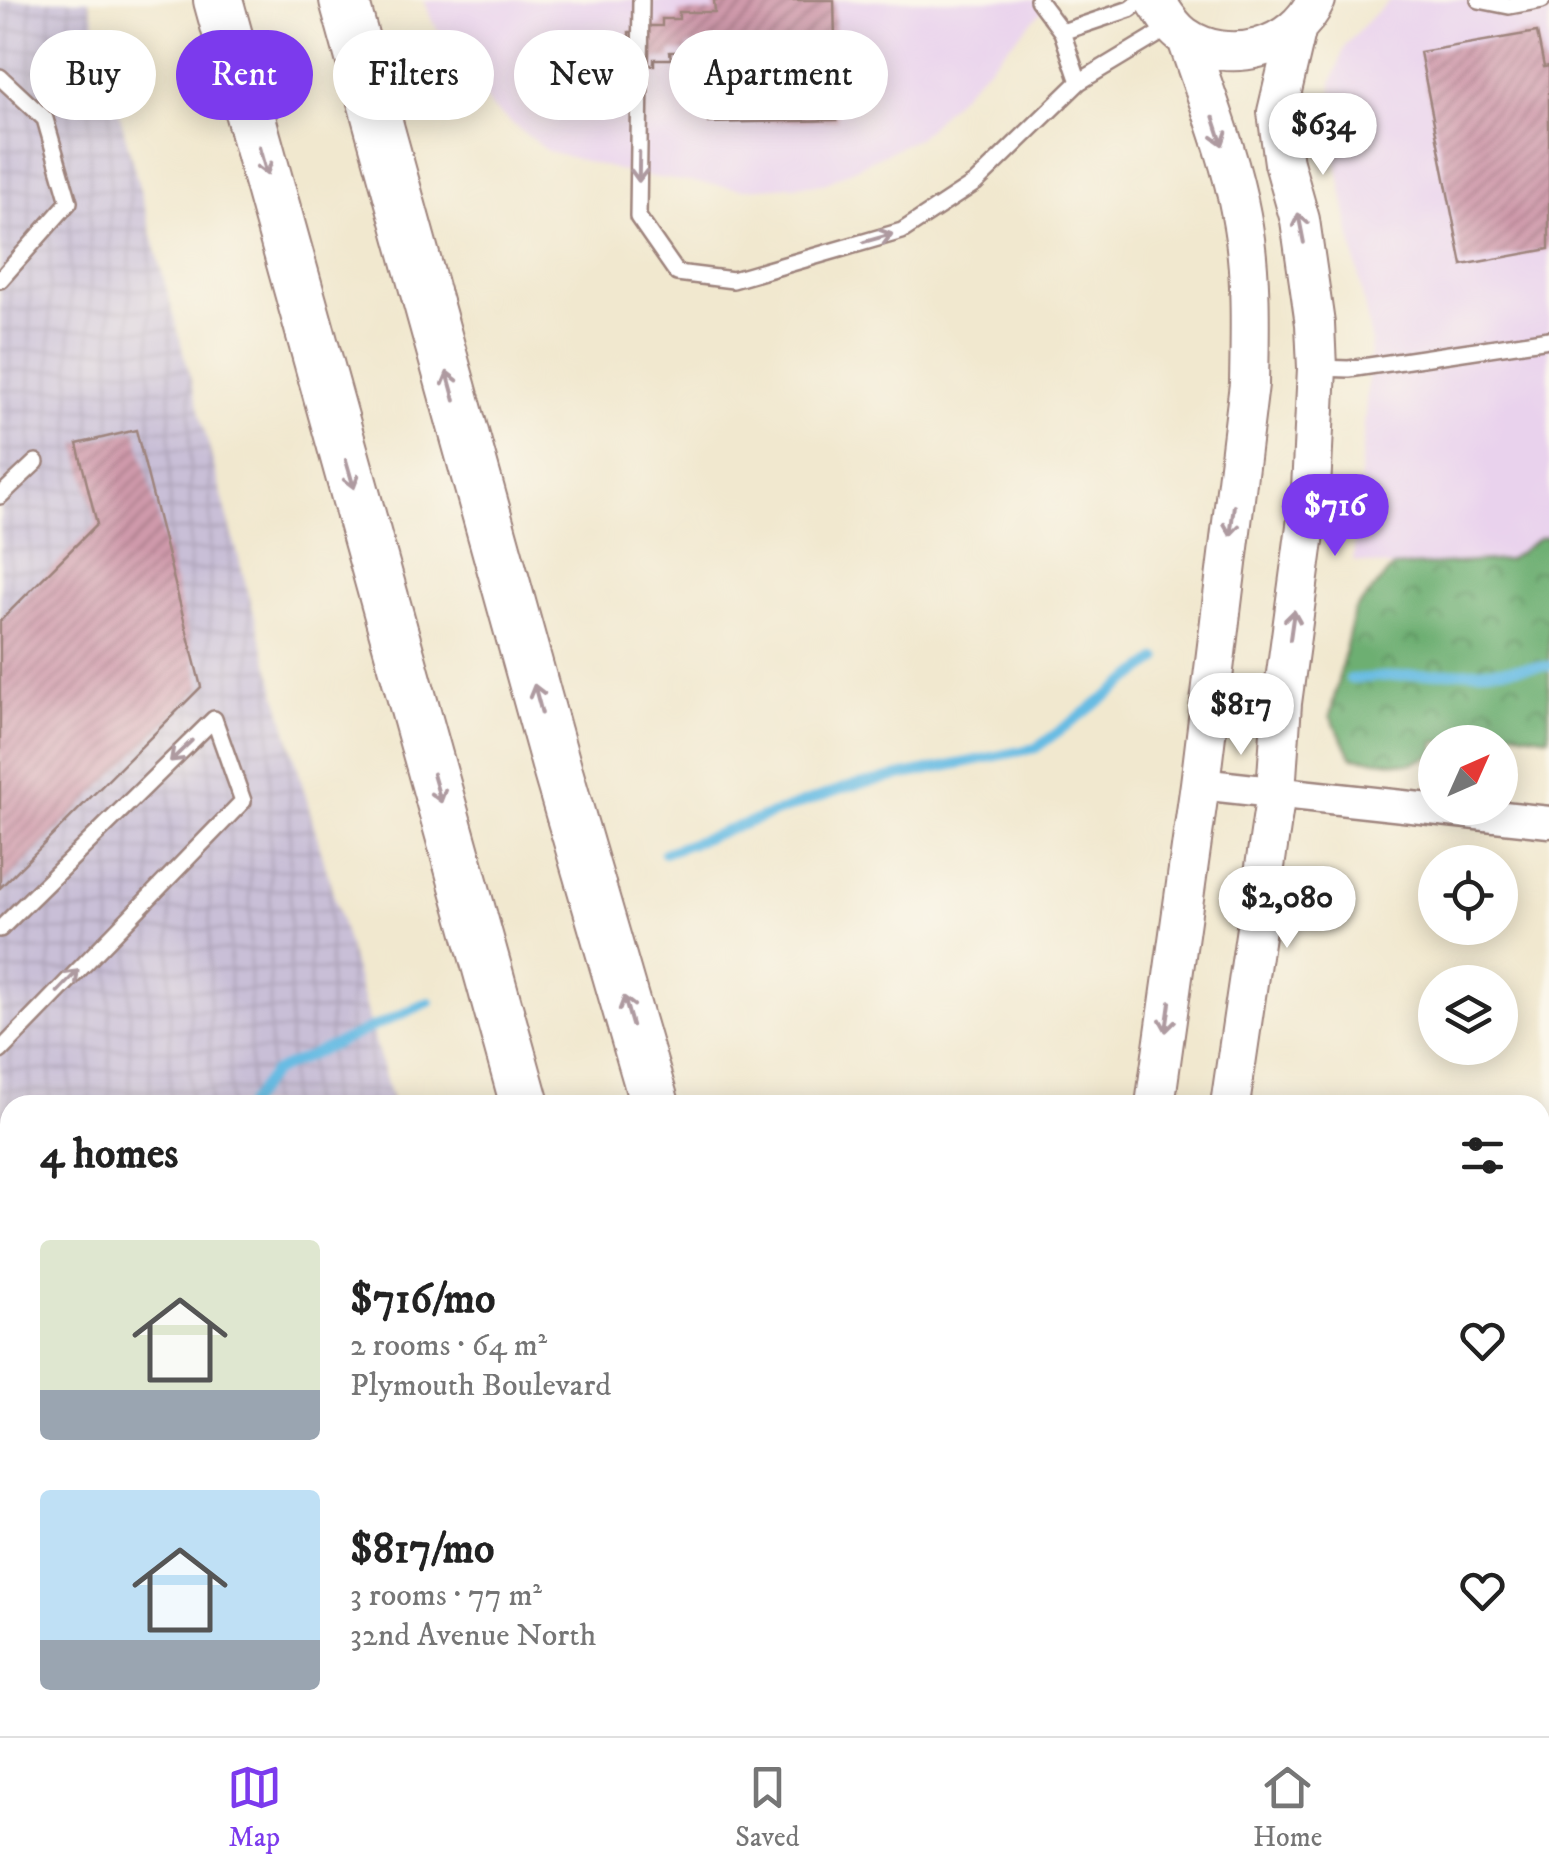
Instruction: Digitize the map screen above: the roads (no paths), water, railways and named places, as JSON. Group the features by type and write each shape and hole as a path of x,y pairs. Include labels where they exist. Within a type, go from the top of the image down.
{"main road":[{"path":"218,0 523,1095"},
{"path":"344,0 558,772 652,1095"}],"street":[{"path":"1171,21 1215,50 1244,52 1273,44 1307,14"},
{"path":"1231,1095 1276,792 1282,703 1311,489 1317,368 1310,278 1276,112 1307,14"},
{"path":"1156,1095 1250,384 1242,216 1224,148 1171,21"},
{"path":"1200,784 1549,822"}],"lane":[{"path":"642,0 638,217 677,274 733,280 902,231 975,183 1079,82 1171,21"},
{"path":"1038,0 1062,32 1079,82"},
{"path":"1062,32 1130,9 1142,0"},
{"path":"1478,0 1508,6 1542,0"},
{"path":"0,76 45,119 69,202 0,280"},
{"path":"1317,368 1349,369 1549,340"},
{"path":"0,496 36,462"},
{"path":"0,928 214,719 243,801 0,1051"}],"waterway":[{"path":"664,853 850,786 1036,748 1158,659"},
{"path":"1350,679 1549,666"},
{"path":"256,1095 273,1072 429,1002"}]}
